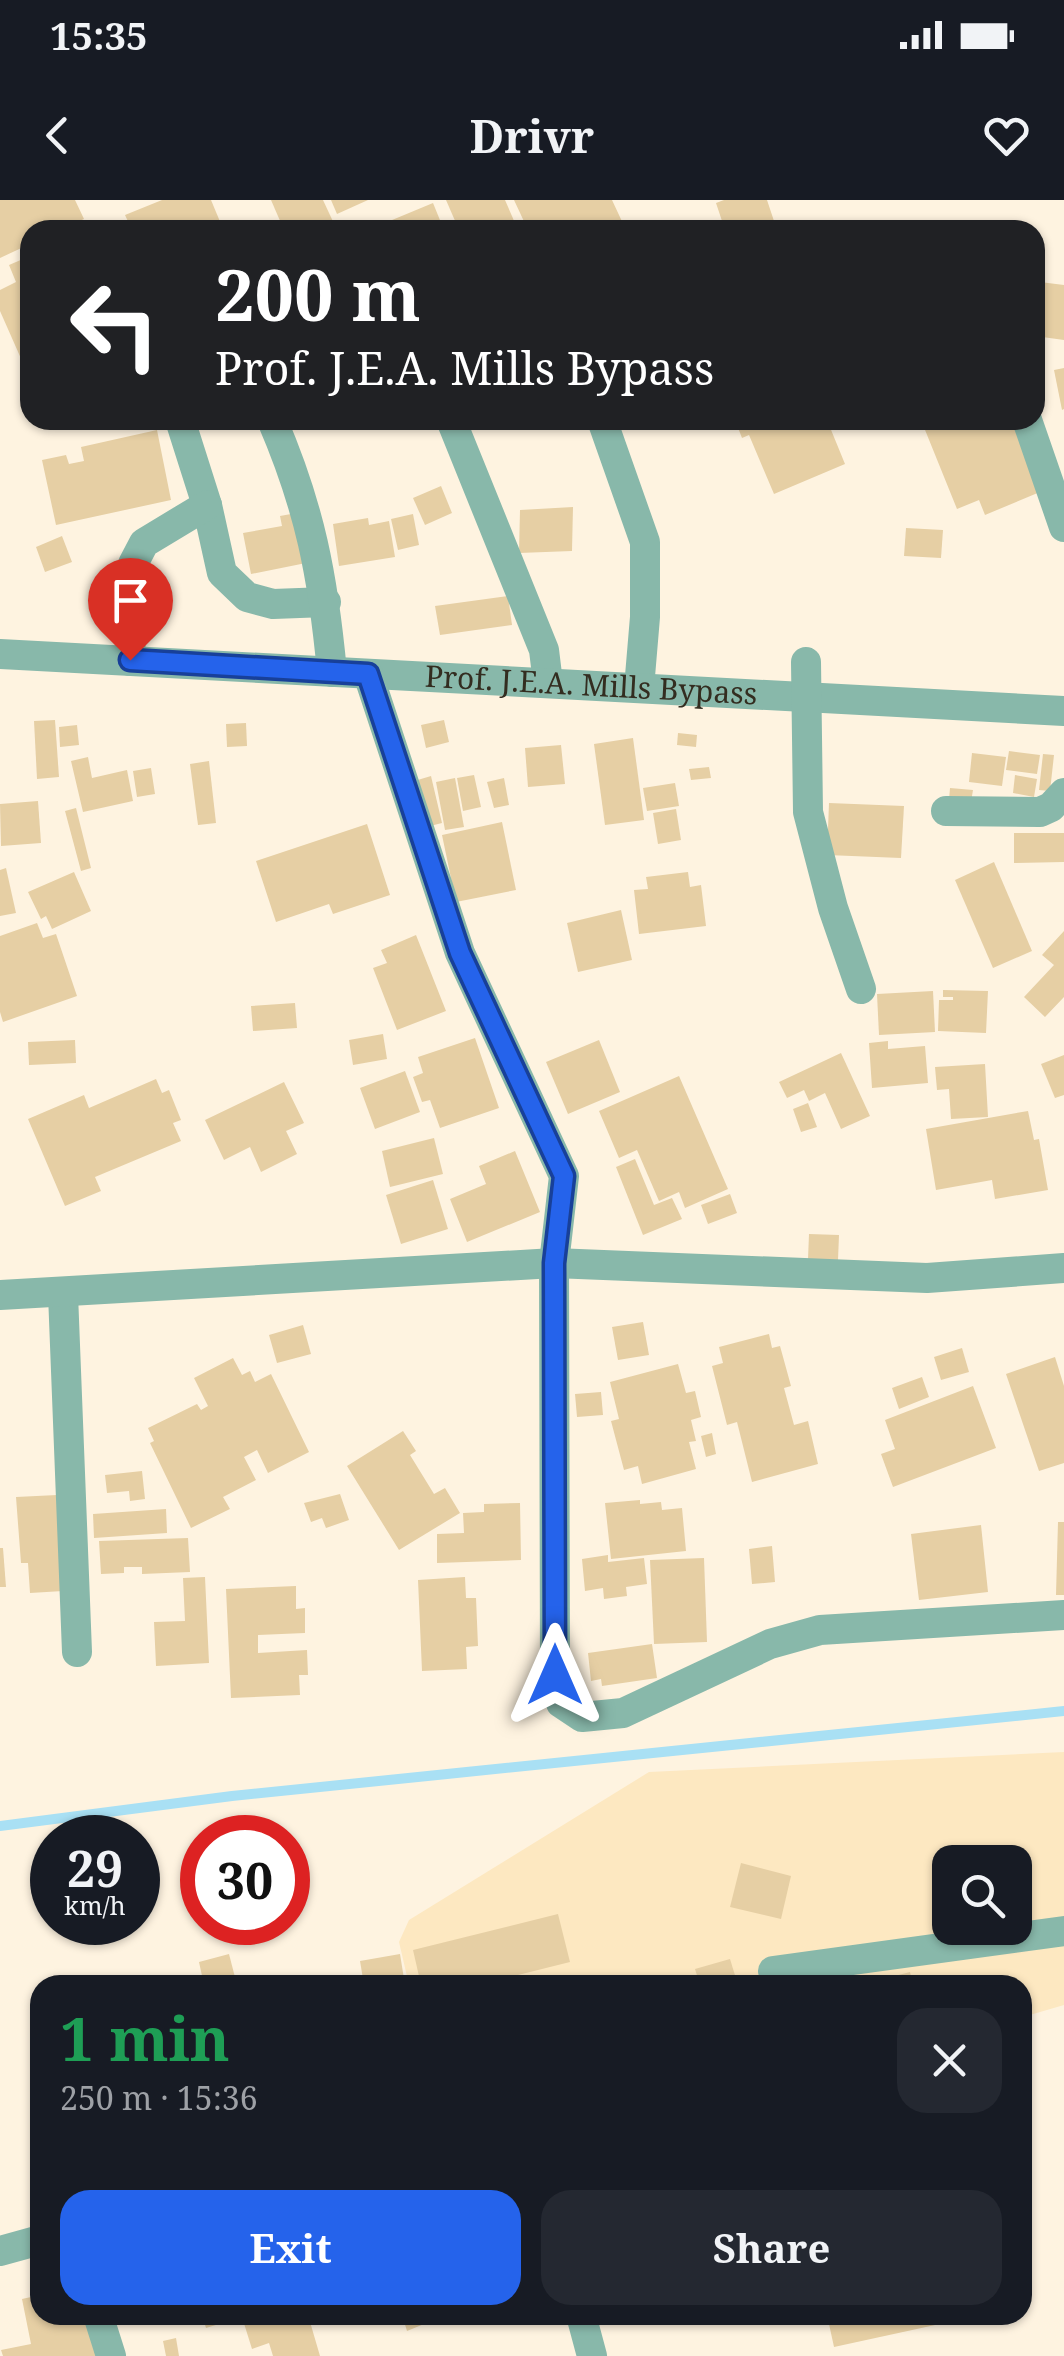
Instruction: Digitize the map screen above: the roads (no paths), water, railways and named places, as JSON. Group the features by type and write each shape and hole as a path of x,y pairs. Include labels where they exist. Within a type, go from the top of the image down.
{"street":[{"path":"183,430 207,505 222,573 247,596 273,604 326,602"},
{"path":"276,430 309,518 326,602 332,672"},
{"path":"455,430 544,650 548,683"},
{"path":"606,430 646,542 639,688"},
{"path":"1030,430 1064,526"},
{"path":"130,660 133,564 144,543 207,505"},
{"name":"Prof. J.E.A. Mills Bypass","path":"0,654 1064,710"},
{"path":"806,662 808,812 833,908 861,988"},
{"path":"368,674 460,953 564,1176 554,1263 555,1675 561,1703 582,1717 624,1713 770,1644 820,1630 1064,1615"},
{"path":"946,811 1040,812 1064,793"},
{"path":"0,1296 554,1263 927,1278 1064,1268"},
{"path":"63,1294 77,1652"},
{"path":"773,1971 1064,1931"},
{"path":"0,2250 30,2242"},
{"path":"101,2325 112,2356"},
{"path":"584,2325 592,2356"}],"waterway":[{"path":"0,1826 232,1796 1064,1711"}]}
